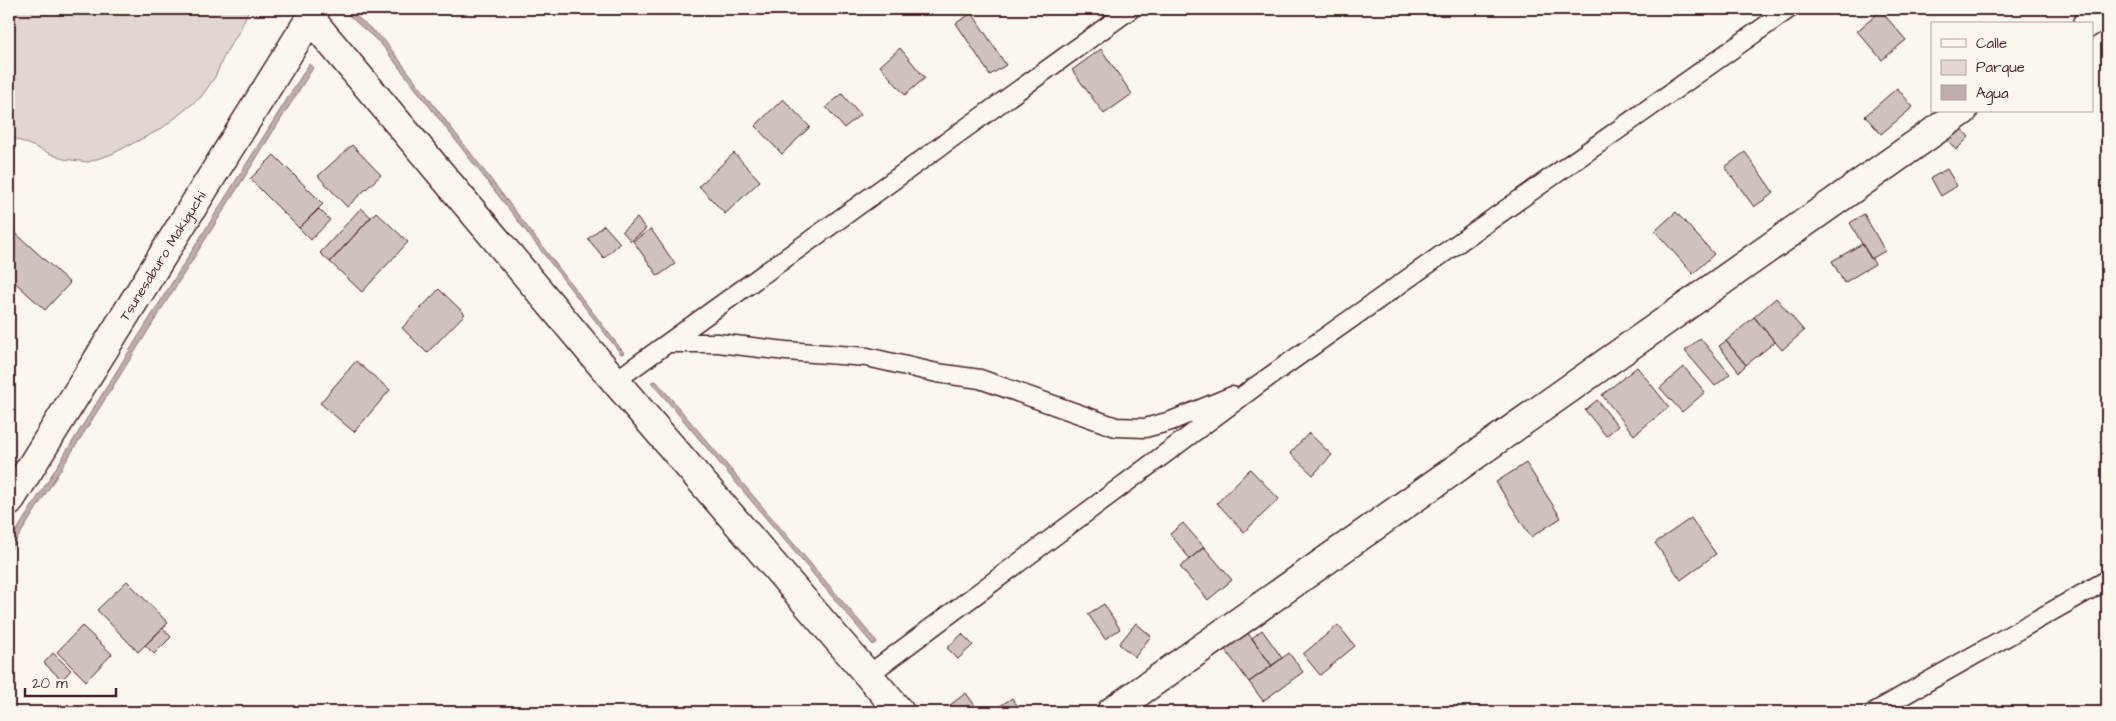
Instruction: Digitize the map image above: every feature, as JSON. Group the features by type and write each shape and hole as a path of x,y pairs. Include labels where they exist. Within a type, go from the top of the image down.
{"street":[{"path":"2090,22 2107,10"},
{"path":"313,14 615,382 900,712"},
{"name":"Tsunesaburo Makiguchi","path":"9,502 313,14"},
{"path":"1111,712 1962,112"}],"lane":[{"path":"615,382 1131,9"},
{"path":"868,675 1256,386 1789,9"},
{"path":"669,343 718,343 786,351 867,357 937,373 980,379 1116,427 1145,428 1171,421 1256,386"},
{"path":"1874,712 2107,580"}],"green space":[{"path":"9,9 249,9 215,77 201,97 161,129 112,154 88,162 63,159 9,136"}],"water":[{"path":"348,9 384,40 624,353 621,354 381,44 346,13"},
{"path":"309,64 313,68 9,552 9,543"},
{"path":"656,381 877,642 873,645 651,382"}],"building":[{"path":"1881,11 1906,40 1882,60 1857,31"},
{"path":"972,13 1006,65 990,75 956,23"},
{"path":"900,48 925,78 905,95 880,66"},
{"path":"1101,49 1132,94 1104,114 1072,70"},
{"path":"1897,88 1913,107 1881,134 1865,116"},
{"path":"842,94 860,115 844,128 826,107"},
{"path":"783,99 810,127 782,154 755,126"},
{"path":"1959,126 1969,137 1956,150 1946,138"},
{"path":"352,145 381,175 347,207 318,176"},
{"path":"1745,152 1774,193 1754,207 1725,167"},
{"path":"734,153 760,181 725,214 699,186"},
{"path":"274,155 323,204 299,228 250,179"},
{"path":"1947,169 1957,186 1941,196 1931,178"},
{"path":"361,208 371,217 330,262 320,253"},
{"path":"319,209 330,220 311,240 299,228"},
{"path":"376,212 408,242 362,292 330,262"},
{"path":"1676,212 1714,254 1693,274 1655,231"},
{"path":"1864,214 1885,251 1871,259 1850,223"},
{"path":"637,218 646,229 631,241 622,231"},
{"path":"604,225 620,243 604,258 588,239"},
{"path":"9,227 70,283 45,310 9,277"},
{"path":"651,229 675,264 658,276 633,241"},
{"path":"1862,244 1875,264 1844,283 1832,261"},
{"path":"439,289 465,314 427,353 402,328"},
{"path":"1776,298 1804,331 1782,350 1754,317"},
{"path":"1754,317 1775,342 1746,365 1726,341"},
{"path":"1700,338 1730,374 1715,386 1685,351"},
{"path":"1726,341 1746,365 1739,372 1719,346"},
{"path":"356,361 390,390 354,432 320,403"},
{"path":"1637,367 1669,407 1634,435 1602,395"},
{"path":"1684,367 1705,392 1682,412 1660,388"},
{"path":"1597,400 1618,426 1606,436 1585,410"},
{"path":"1309,433 1332,455 1313,475 1290,453"},
{"path":"1526,463 1561,518 1531,537 1496,482"},
{"path":"1250,469 1279,499 1244,532 1217,503"},
{"path":"1691,518 1716,554 1681,580 1655,543"},
{"path":"1183,523 1204,547 1190,559 1170,534"},
{"path":"1204,547 1232,580 1208,600 1180,567"},
{"path":"127,581 168,623 138,652 97,610"},
{"path":"1104,604 1120,629 1105,639 1088,614"},
{"path":"1136,623 1151,636 1135,657 1119,644"},
{"path":"1338,625 1355,646 1320,675 1303,654"},
{"path":"82,626 112,654 86,681 57,652"},
{"path":"163,628 171,637 154,654 145,645"},
{"path":"1262,630 1282,658 1272,666 1252,638"},
{"path":"1247,632 1272,666 1249,682 1224,648"},
{"path":"962,634 973,645 958,659 947,648"},
{"path":"53,653 71,670 62,680 44,663"},
{"path":"1289,653 1303,672 1263,701 1249,682"},
{"path":"966,693 978,710 976,712 955,712 950,705"},
{"path":"1012,698 1022,712 991,712"},
{"path":"68,704 76,712 59,712"}]}
